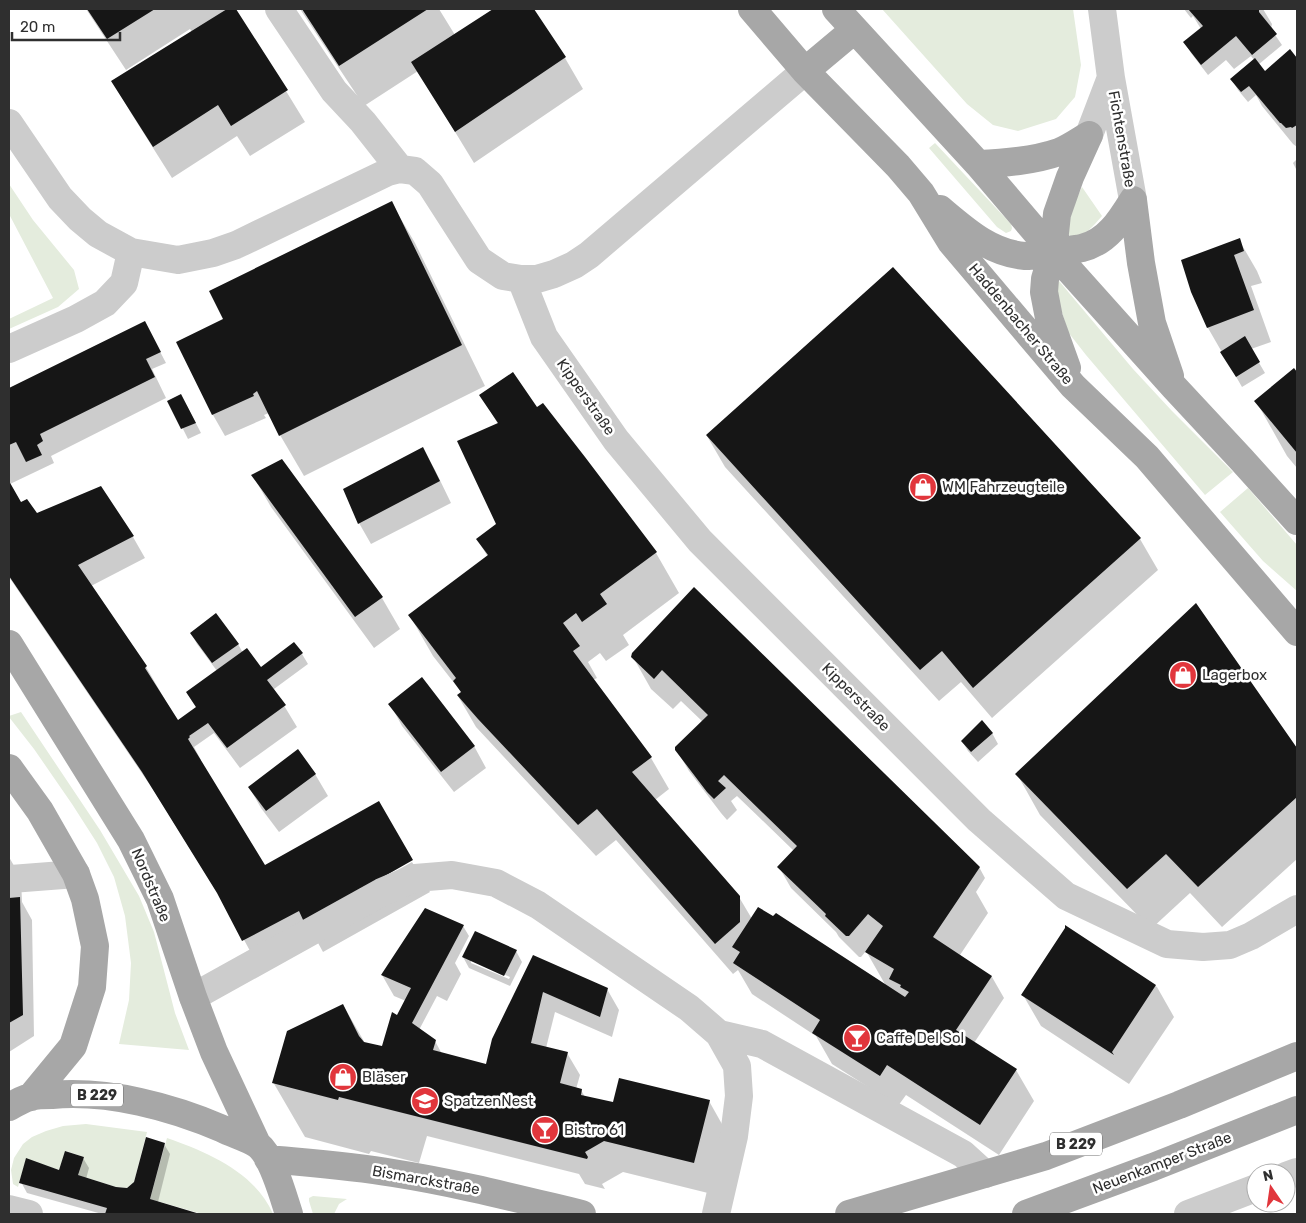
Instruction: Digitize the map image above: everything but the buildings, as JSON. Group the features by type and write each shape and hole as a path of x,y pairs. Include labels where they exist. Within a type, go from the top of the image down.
{"main road":[{"name":"Haddenbacher Straße","path":"752,9 806,71 898,166 921,194 951,242 1073,386 1147,457 1297,632"},
{"path":"836,9 978,164 1053,252 1297,521"},
{"path":"806,71 854,30"},
{"path":"978,164 1009,163 1038,158 1059,152 1089,135"},
{"path":"1073,386 1054,335 1044,292 1045,279 1053,252 1057,214 1070,177 1089,135"},
{"path":"921,194 966,231 990,246 1011,254 1027,256 1081,248 1096,243 1119,222 1133,200"},
{"path":"1133,200 1141,263 1152,323 1174,387"},
{"name":"Nordstraße","path":"9,644 131,840 160,899 214,1052 280,1185 289,1214"},
{"path":"9,768 40,811 76,874 86,899 96,946 92,987 73,1046 20,1102"},
{"name":"B 229","path":"849,1214 1046,1156 1297,1056"},
{"name":"B 229","path":"20,1102 65,1094 102,1096 138,1101 210,1123 263,1152"},
{"name":"Neuenkamper Straße","path":"1026,1214 1153,1167 1297,1110"},
{"name":"Bismarckstraße","path":"263,1152 393,1173 492,1192 582,1214"}],"street":[{"path":"280,9 334,91 363,122 400,169"},
{"name":"Fichtenstraße","path":"1102,9 1111,78 1133,200"},
{"path":"9,124 60,198 80,219 98,234 131,252 178,260 213,253 236,245 388,172 400,169 415,171 430,184 479,260 503,276 537,279 574,265 589,255 806,71"},
{"name":"Fichtenstraße","path":"1089,135 1111,78"},
{"path":"9,349 76,319 105,303 124,283 131,252"},
{"name":"Kipperstraße","path":"521,279 544,337 616,440 700,541 979,820 1066,896 1167,944 1203,947 1230,945 1251,936 1297,908"},
{"path":"11,879 76,874"},
{"path":"193,997 382,892 415,878 452,875 496,883 538,905 689,1008 719,1034 737,1066 739,1096 734,1136 716,1214"},
{"path":"719,1034 762,1044 963,1154 985,1174"},
{"path":"1188,1214 1246,1192"},
{"path":"9,1209 29,1214"}],"green space":[{"path":"882,9 1073,9 1081,65 1075,97 1056,119 1018,131 993,125 967,104"},
{"path":"935,143 1011,224 1011,231 1006,233 997,227 929,148"},
{"path":"9,184 33,220 74,270 79,289 58,307 9,329 9,319 53,298 9,214"},
{"path":"1082,187 1102,216 1085,233 1072,238 1064,225"},
{"path":"1059,281 1133,369 1233,472 1205,495 1068,332 1053,283"},
{"path":"1248,488 1297,545 1297,591 1263,561 1220,512"},
{"path":"21,712 100,830 139,896 154,932 175,1013 189,1050 119,1044 129,1000 131,963 125,916 114,877 97,843 72,804 9,717"},
{"path":"86,1124 147,1132 134,1182 127,1188 116,1187 78,1175 84,1157 66,1151 59,1170 26,1159 18,1187 13,1184 11,1170 14,1158 23,1144 32,1137 46,1131 63,1126"},
{"path":"167,1138 213,1157 242,1175 265,1199 273,1214 202,1214 150,1199"},
{"path":"313,1196 347,1199 339,1204 334,1214 313,1214 309,1198"}],"place":[{"name":"WM Fahrzeugteile","path":"923,487"},
{"name":"Lagerbox","path":"1183,675"},
{"name":"Caffe Del Sol","path":"857,1038"},
{"name":"Bläser","path":"343,1077"},
{"name":"SpatzenNest","path":"425,1101"},
{"name":"Bistro 61","path":"545,1130"}]}
